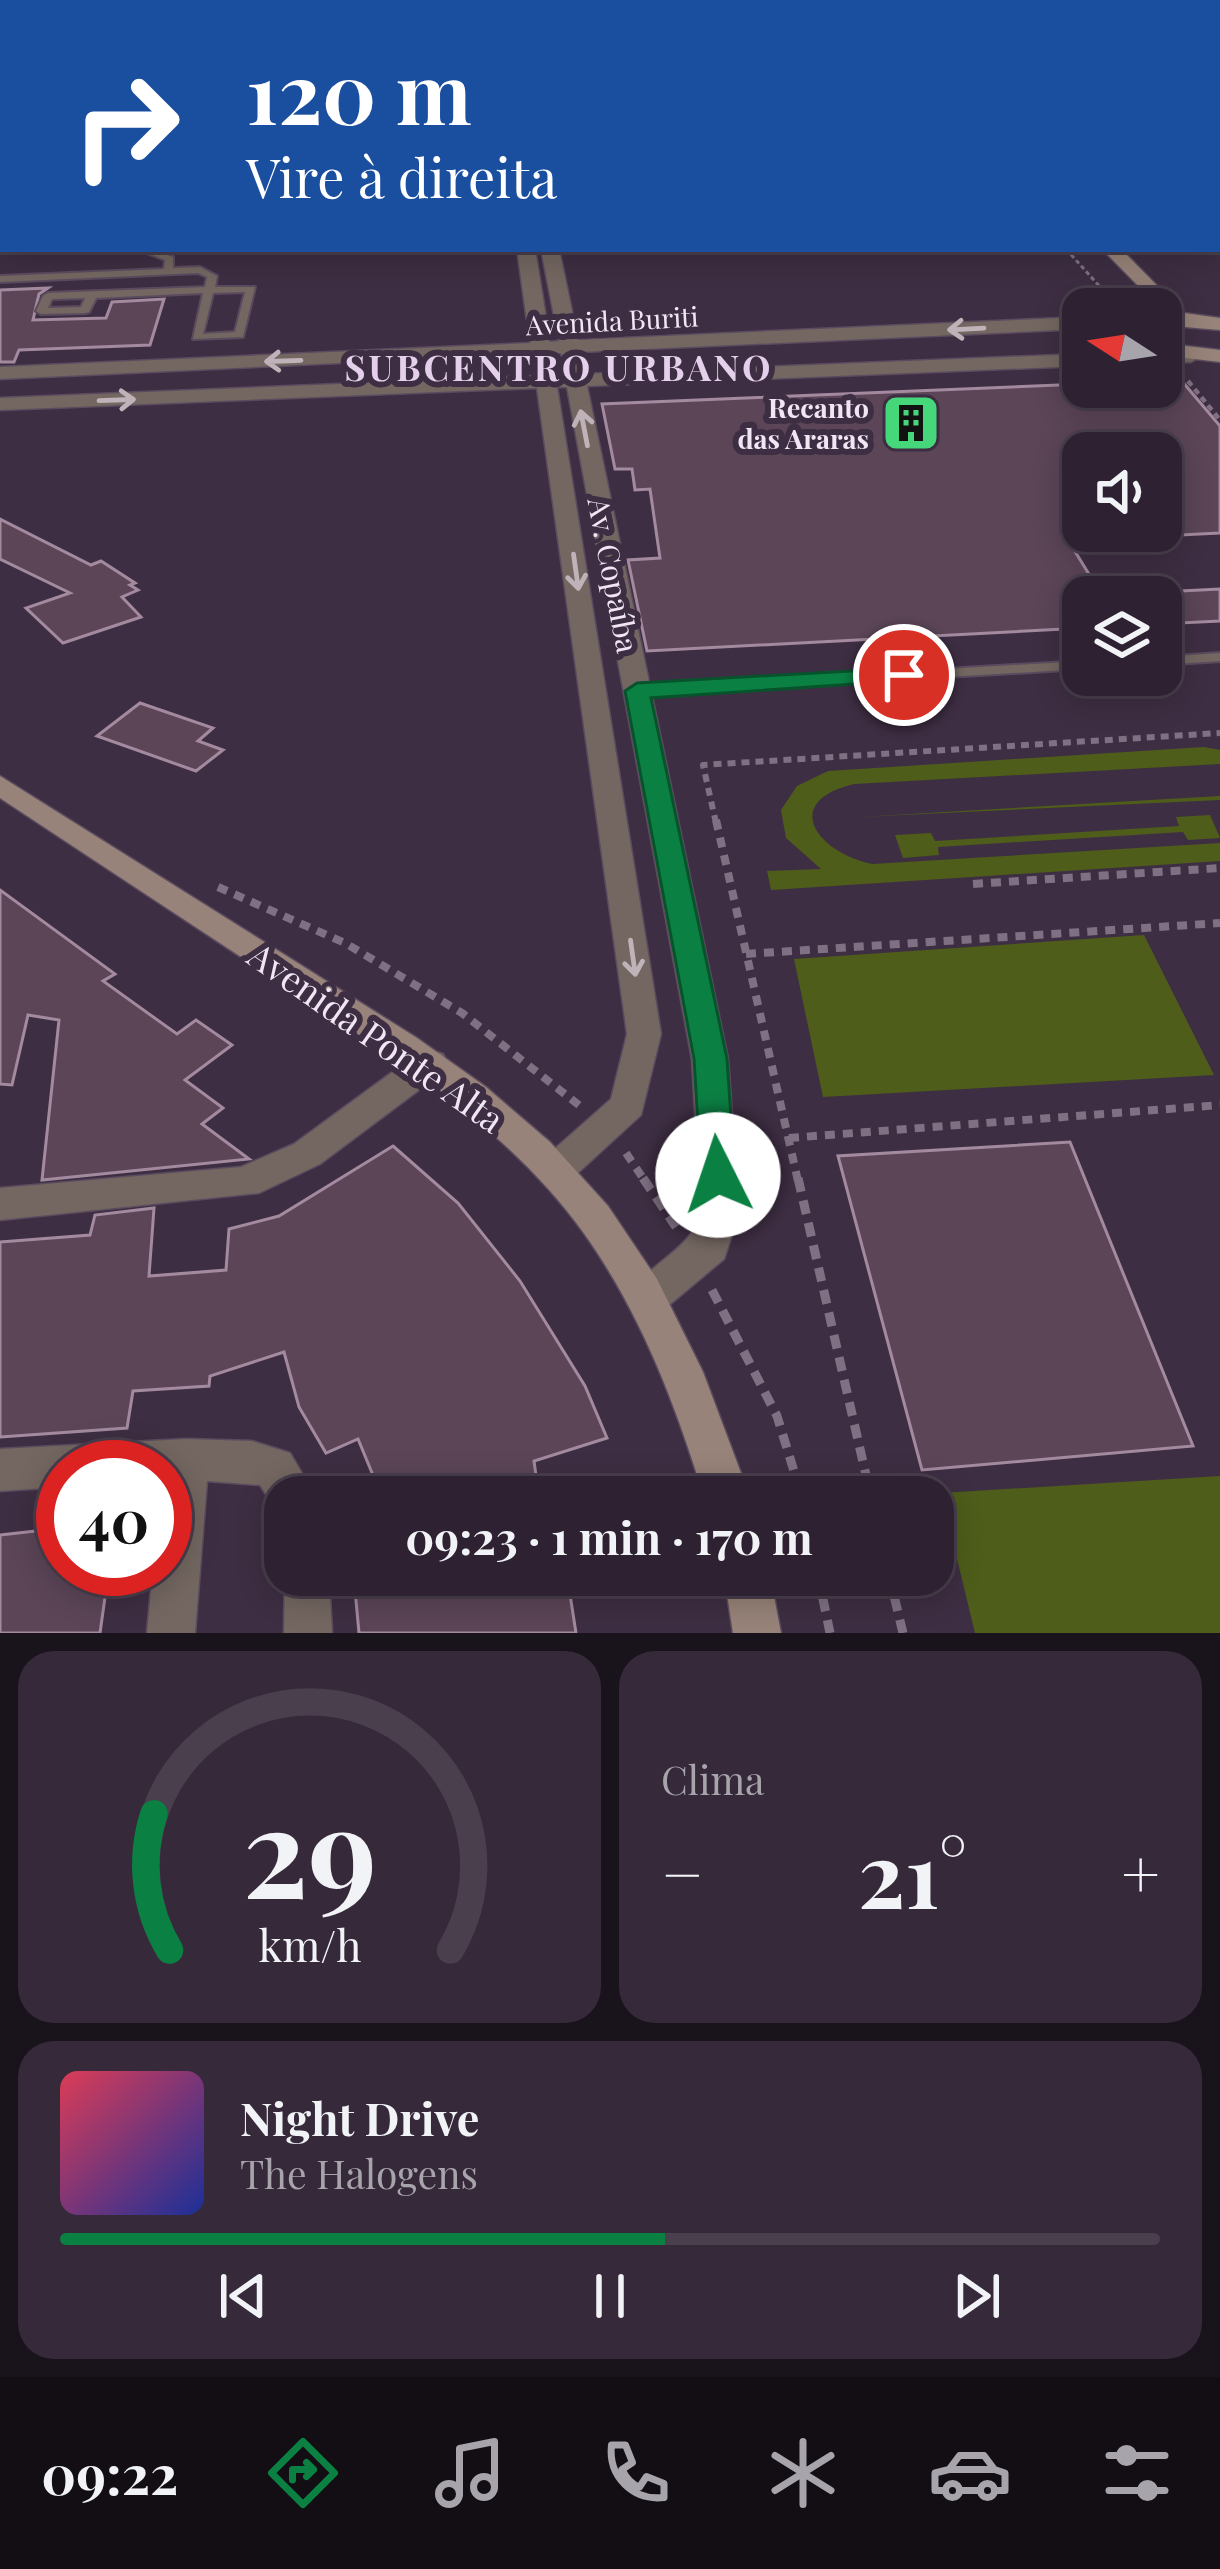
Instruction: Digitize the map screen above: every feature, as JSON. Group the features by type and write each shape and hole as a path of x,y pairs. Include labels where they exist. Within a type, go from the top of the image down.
{"main road":[{"path":"1114,252 1144,288"},
{"path":"1182,319 1214,321"},
{"path":"1191,356 1218,359"},
{"name":"Avenida Ponte Alta","path":"0,785 430,1063 523,1138 604,1231 648,1300 682,1371 720,1476"},
{"path":"751,1596 757,1633"}],"street":[{"name":"Av. Copaíba","path":"527,252 556,351"},
{"name":"Av. Copaíba","path":"550,252 556,351 644,1034 628,1106 555,1171"},
{"name":"Avenida Buriti","path":"0,373 1062,324"},
{"path":"1182,355 1191,356"},
{"name":"Avenida Buriti","path":"0,404 1062,361"},
{"name":"Av. Copaíba","path":"561,382 637,691 710,1059 720,1214 710,1247 648,1300"},
{"path":"0,1204 245,1182 307,1154 430,1063"},
{"path":"192,1460 252,1462 274,1468 279,1476"},
{"path":"0,1470 36,1468"},
{"path":"171,1633 174,1596"},
{"path":"307,1596 308,1633"}],"lane":[{"path":"150,252 170,260 168,272"},
{"path":"0,279 211,273 209,290 197,337 238,336 251,289 209,290 92,295"},
{"path":"1182,660 1220,657"},
{"path":"637,691 1062,666"}],"path":[{"path":"1069,252 1101,288"},
{"path":"1182,373 1220,420"},
{"path":"867,1476 703,765 1220,733"},
{"path":"973,884 1220,868"},
{"path":"746,954 1220,922"},
{"path":"789,1138 1220,1106"},
{"path":"822,1596 830,1633"},
{"path":"895,1596 903,1633"}],"green space":[{"path":"1204,747 1220,750 1220,764 854,784 831,792 812,814 823,839 872,864 1220,843 1220,861 771,890 767,871 821,869 786,838 781,810 797,786 828,771"},
{"path":"1220,796 1220,800 859,817"},
{"path":"1210,815 1220,838 1188,840 1183,832 938,847 939,855 903,858 895,835 931,833 935,841 1179,826 1176,817"},
{"path":"1144,935 1214,1075 823,1097 794,959"},
{"path":"1220,1476 1220,1633 975,1633 954,1547 954,1492"}],"building":[{"path":"48,288 39,294 33,320 106,318 112,302 164,299 150,345 19,350 14,362 0,362 0,290"},
{"path":"1182,381 1220,426 1220,533 1182,535 1182,432 1062,432 1062,552 1075,552 1090,576 1062,576 1062,629 647,651 628,560 660,558 650,489 635,490 632,469 615,469 602,404 1062,385 1062,408 1182,408"},
{"path":"0,519 91,565 101,561 135,583 130,585 138,590 122,597 141,617 63,643 26,608 70,593 0,559"},
{"path":"1220,589 1220,621 1182,623 1182,591"},
{"path":"140,703 213,728 198,741 223,750 196,771 97,736"},
{"path":"0,890 115,974 103,981 177,1034 196,1020 232,1045 185,1080 223,1108 202,1124 249,1159 42,1180 59,1020 28,1015 12,1085 0,1084"},
{"path":"1070,1142 1193,1446 922,1470 838,1156"},
{"path":"393,1146 458,1203 520,1281 585,1386 607,1438 534,1461 536,1476 373,1476 358,1439 326,1453 299,1407 284,1352 210,1376 209,1386 133,1391 127,1428 0,1437 0,1242 90,1235 95,1215 154,1208 149,1276 226,1270 229,1229 279,1216"},
{"path":"36,1531 36,1596 105,1596 100,1633 0,1633 0,1535"},
{"path":"356,1596 570,1596 576,1633 359,1633"}],"place":[{"name":"Recanto das Araras","path":"911,423"}],"district":[{"name":"SUBCENTRO URBANO","path":"559,366"}],"route":[{"path":"718,1175 710,1059 637,691 904,675"}]}
